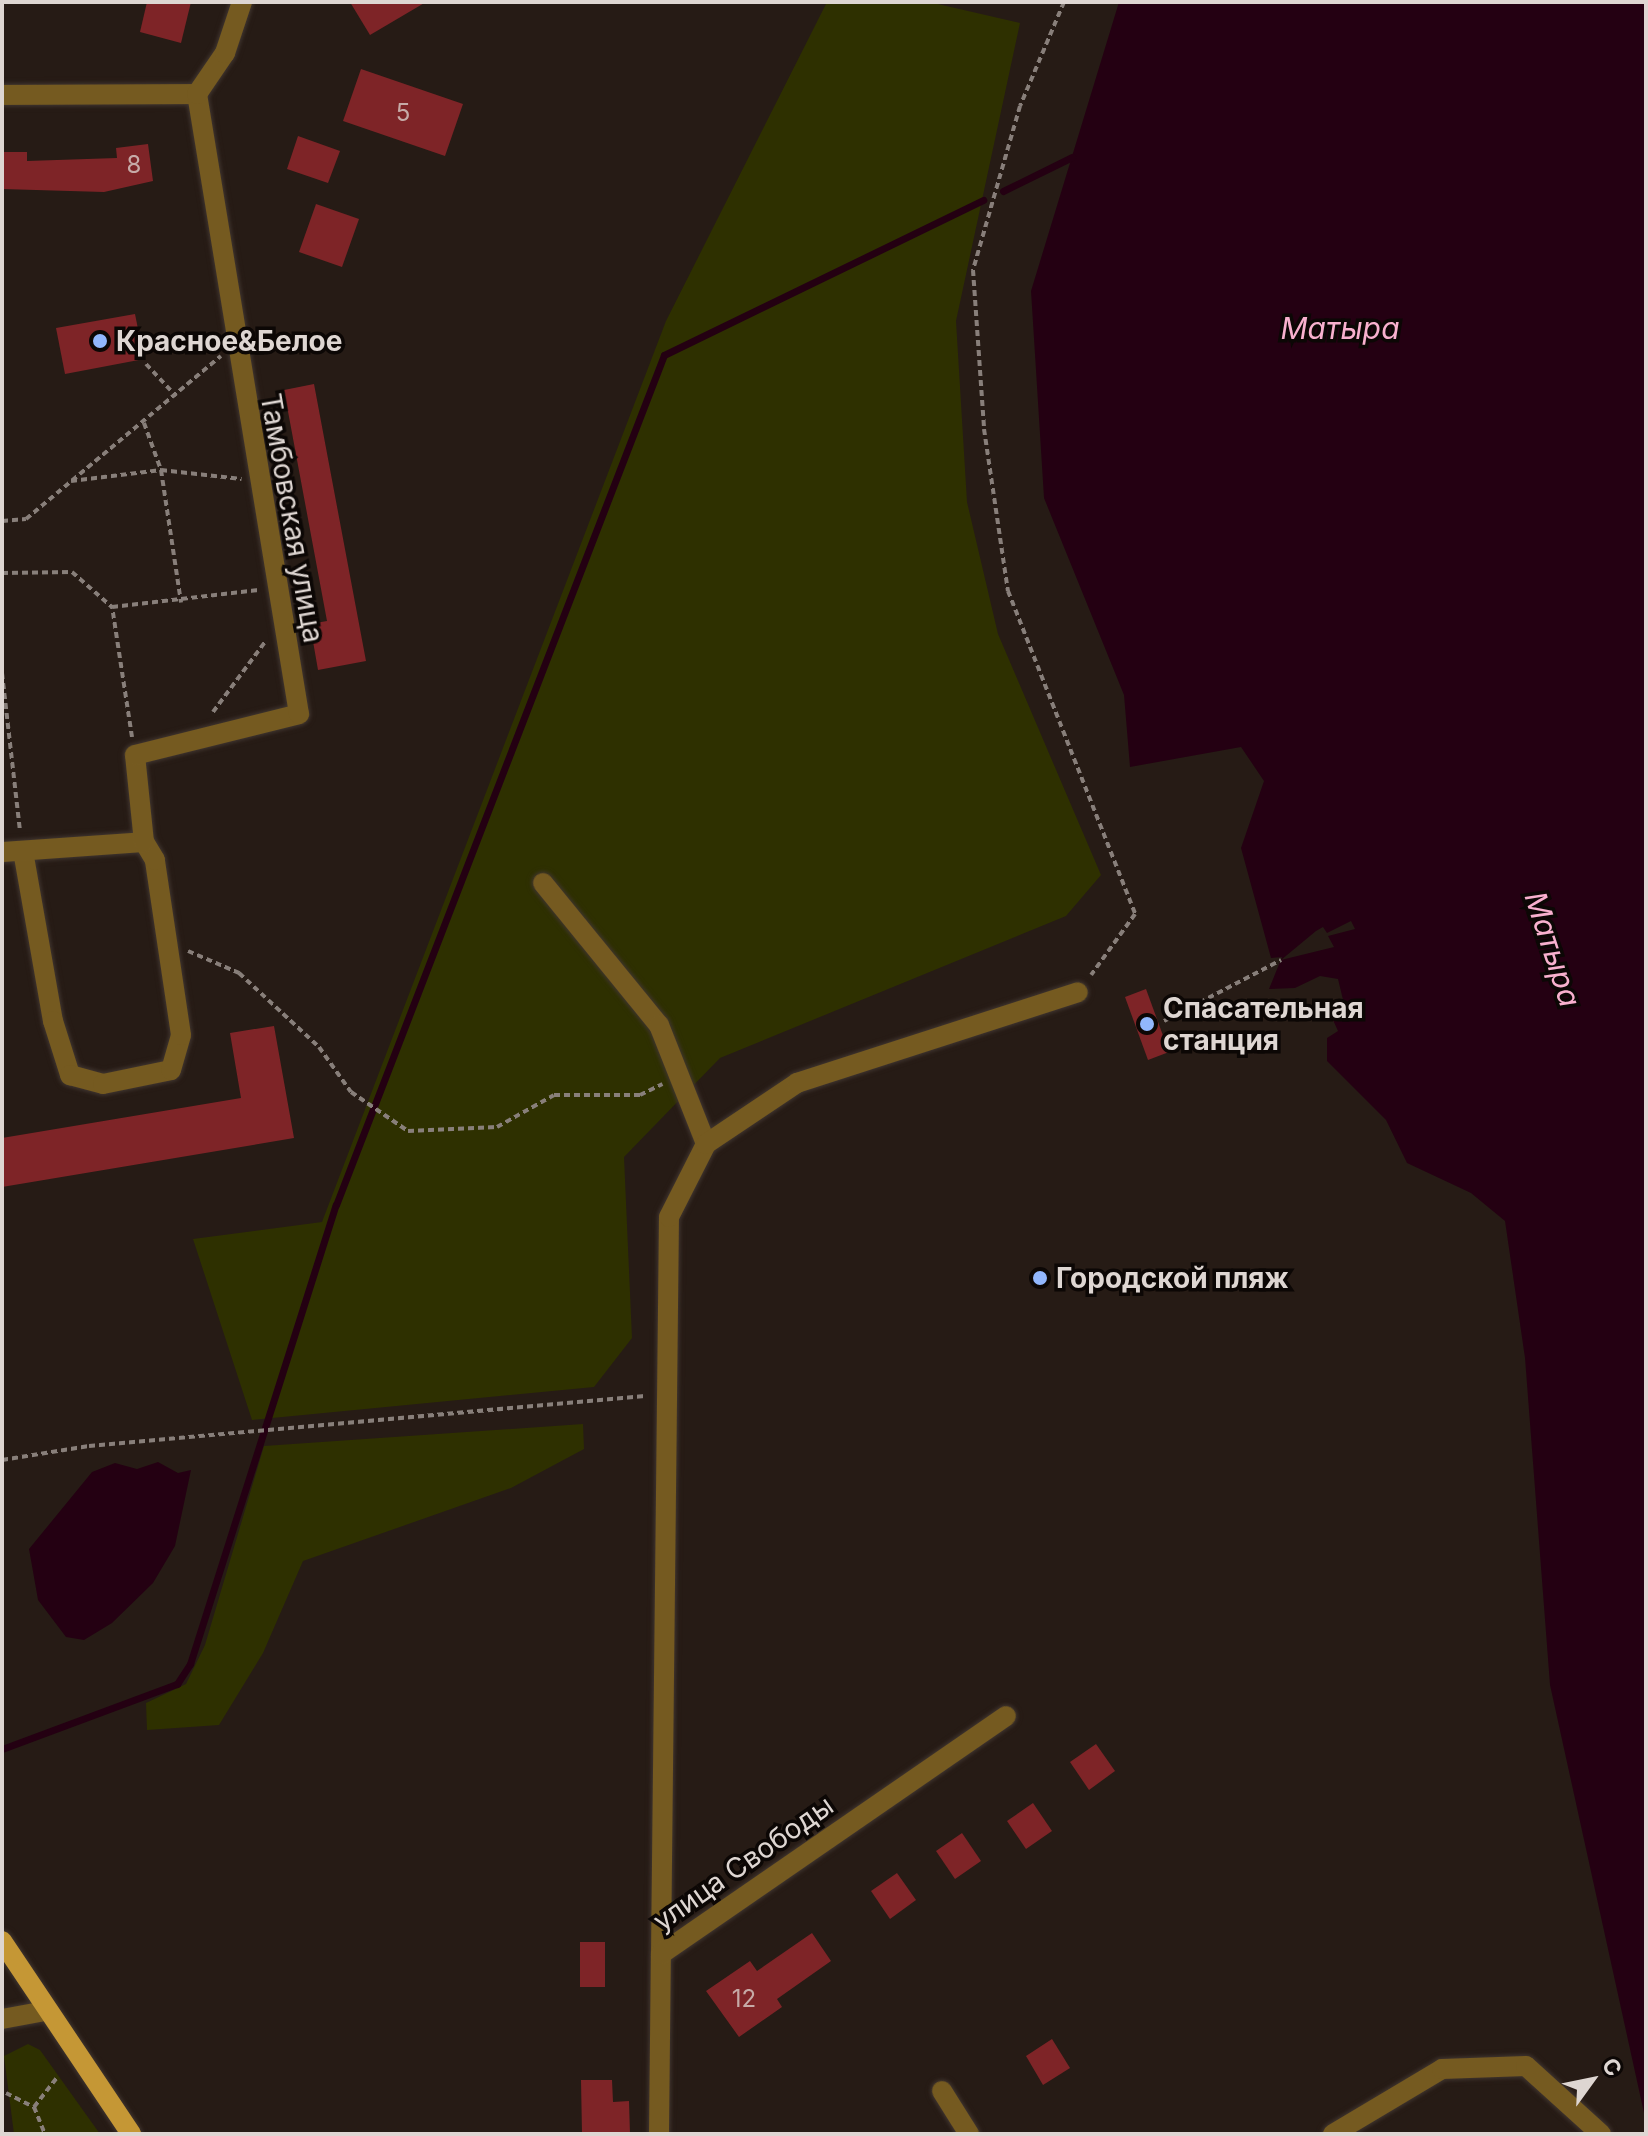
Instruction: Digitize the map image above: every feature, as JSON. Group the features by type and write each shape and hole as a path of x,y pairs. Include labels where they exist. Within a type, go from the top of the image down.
{"main road":[{"path":"2,1941 45,2011 131,2134"}],"street":[{"path":"2,95 197,94 225,53 242,2"},
{"name":"Тамбовская улица","path":"195,737 299,714 234,345 197,94"},
{"path":"144,842 12,852 53,1021 70,1075 103,1084 171,1070 181,1035 155,860 144,842 135,755 195,737"},
{"path":"543,883 659,1025 706,1144"},
{"path":"661,1954 669,1217 706,1144 797,1083 1078,992"},
{"name":"улица Свободы","path":"659,2134 661,1954 1006,1716"},
{"path":"2,2019 45,2011"},
{"path":"1333,2134 1442,2069 1526,2066 1601,2134"},
{"path":"942,2091 969,2134"}],"path":[{"path":"1064,2 1020,106 973,270 984,429 1008,591 1135,914 1078,992"},
{"path":"2,521 26,519 234,345"},
{"path":"146,364 176,396"},
{"path":"144,423 161,470 181,602"},
{"path":"71,481 161,470 259,481"},
{"path":"2,573 72,572 112,607 135,755"},
{"path":"112,607 181,602 276,587"},
{"path":"195,737 281,621"},
{"path":"2,673 12,852"},
{"path":"167,942 239,973 319,1047 351,1092 381,1108 408,1131 497,1127 554,1095 640,1095 677,1077"},
{"path":"1164,1021 1281,960"},
{"path":"2,1460 667,1394"},
{"path":"34,2107 58,2076"},
{"path":"6,2093 34,2107 45,2134"}],"shaded area":[{"path":"827,2 929,2 1020,23 956,321 967,502 998,634 1101,875 1066,916 720,1058 624,1157 632,1338 594,1387 252,1420 193,1239 322,1222 666,321"},
{"path":"583,1424 584,1449 511,1488 303,1561 263,1653 219,1725 147,1730 146,1703 186,1684 205,1645 264,1446"},
{"path":"28,2044 40,2050 100,2134 14,2134 4,2056"}],"water":[{"name":"Матыра","path":"1119,2 1646,2 1646,2122 1550,1685 1525,1358 1505,1221 1471,1193 1407,1163 1386,1120 1327,1061 1327,1038 1338,1031 1333,1020 1344,1004 1338,979 1320,976 1295,988 1269,989 1282,957 1271,958 1241,848 1264,781 1241,747 1130,767 1124,695 1044,498 1031,291"},
{"path":"158,1462 178,1473 191,1470 175,1546 153,1583 112,1623 84,1640 66,1637 38,1600 29,1549 92,1472 115,1463 137,1469"}],"pier":[{"path":"1351,921 1355,929 1328,936 1334,947 1281,960 1323,927 1327,933"}],"building":[{"path":"147,2 191,2 181,43 140,32"},
{"path":"350,2 426,2 370,35"},
{"path":"361,69 463,104 445,156 343,121"},
{"path":"298,136 340,151 328,183 287,169"},
{"path":"148,144 153,181 104,192 2,189 2,152 27,152 27,161 117,158 116,148"},
{"path":"316,204 359,219 342,267 299,252"},
{"name":"Красное&Белое","path":"135,314 144,359 65,374 56,328"},
{"path":"314,384 366,661 318,670 310,624 327,621 284,390"},
{"name":"Спасательная станция","path":"1146,989 1169,1052 1148,1060 1125,997"},
{"path":"274,1026 294,1138 2,1187 2,1138 241,1098 230,1033"},
{"path":"1096,1744 1115,1771 1089,1790 1070,1762"},
{"path":"1033,1803 1052,1831 1026,1849 1007,1821"},
{"path":"962,1833 981,1861 955,1879 936,1851"},
{"path":"897,1873 916,1900 890,1919 871,1891"},
{"path":"812,1933 831,1961 777,1999 782,2007 739,2037 706,1991 750,1961 757,1971"},
{"path":"580,1942 605,1942 605,1987 580,1987"},
{"path":"1052,2039 1070,2068 1043,2085 1026,2056"},
{"path":"581,2080 612,2080 613,2102 629,2101 630,2134 582,2134"}],"waterway":[{"path":"1003,191 1072,157"},
{"path":"2,1749 177,1684 190,1664 336,1205 664,355 983,200"}],"place":[{"name":"Красное&Белое","path":"100,341"},
{"name":"Спасательная станция","path":"1147,1024"},
{"name":"Городской пляж","path":"1040,1278"}]}
